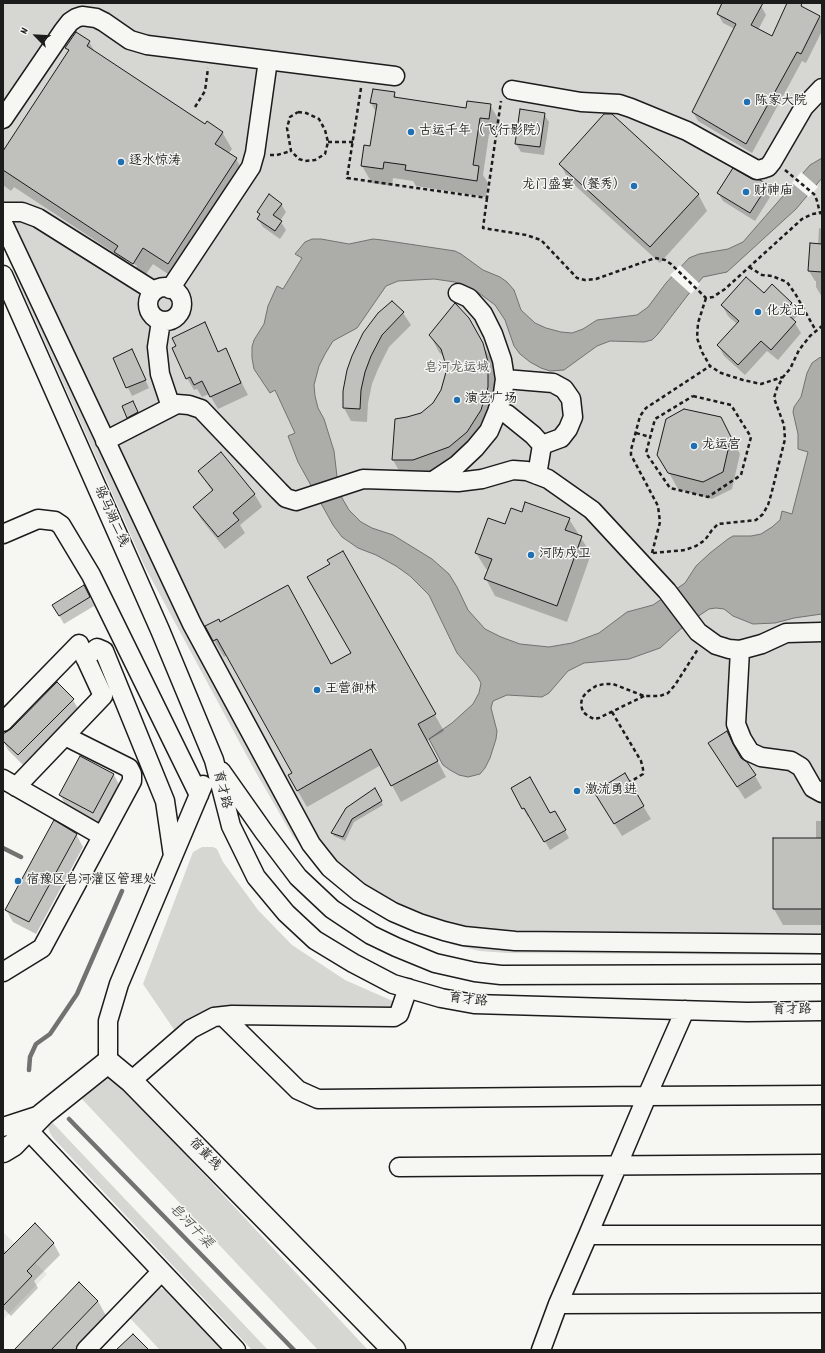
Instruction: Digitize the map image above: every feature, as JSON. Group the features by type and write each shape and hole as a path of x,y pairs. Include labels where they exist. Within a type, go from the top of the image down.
{"main road":[{"name":"宿黄线","path":"108,1062 131,1081 394,1350"},
{"path":"3,1151 13,1145 43,1114 108,1062"}],"street":[{"path":"3,119 63,31 70,22 82,16 96,18 137,43 395,76"},
{"path":"3,212 22,212 38,218 162,290 179,296 181,307 176,317 171,320 161,321 152,315 148,306 148,300 162,290 251,167 255,153 268,60"},
{"path":"512,90 581,102 619,104 687,131 757,170 762,169 772,162 804,107 822,88"},
{"path":"3,223 192,624 311,844 330,868 359,892 393,912 444,932 464,936 523,942 822,944"},
{"name":"骆马湖二线","path":"3,275 160,630 214,760"},
{"path":"433,481 457,465 475,448 489,431 503,393 504,379 502,360 495,340 483,314 469,298 458,293"},
{"path":"161,321 157,347 160,374 171,407"},
{"path":"504,379 553,384 564,389 571,398 573,417 568,429 560,438 542,445"},
{"path":"105,441 177,404 189,405 201,409 286,498 296,501 363,479 458,482 488,478 513,470 527,471 548,479 592,510 667,591 698,632 716,645 729,649 740,650 762,644 786,633 822,632"},
{"path":"497,412 507,414 533,435 542,445"},
{"path":"536,475 542,445"},
{"path":"3,534 38,519 55,521 61,526 91,575 199,795"},
{"path":"3,722 79,644 103,696 65,736 9,783 102,836"},
{"path":"85,658 97,648 104,651 164,801 173,857"},
{"path":"740,650 736,724 742,739 750,752 761,757 790,761 801,767 812,788 822,793"},
{"path":"3,972 42,948 132,781 131,770 126,766 65,736"},
{"path":"108,1062 108,1021 119,984 214,760"},
{"name":"育才路","path":"214,760 264,832 298,877 332,909 371,934 396,947 435,963 474,972 501,975 822,974"},
{"name":"育才路","path":"214,760 231,826 256,877 286,913 315,940 353,963 394,984 442,998 474,1004 747,1012 822,1011"},
{"path":"131,1081 191,1029 214,1017 232,1014 394,1017 399,1014 408,988"},
{"path":"541,1350 558,1304 685,1010"},
{"path":"223,1016 298,1090 318,1099 822,1095"},
{"path":"3,1127 43,1114"},
{"path":"28,1130 236,1350"},
{"path":"399,1167 822,1164"},
{"path":"588,1235 822,1235"},
{"path":"86,1350 161,1272"},
{"path":"558,1304 822,1304"}],"path":[{"path":"196,107 205,91 210,53"},
{"path":"363,72 347,178 487,198"},
{"path":"512,90 503,89 483,228 526,235 541,240 577,278 585,280 596,279 655,258 665,260 706,298"},
{"path":"298,112 306,113 319,119 325,130 328,142 325,154 315,160 306,161 299,159 291,151 287,128 290,117 298,112"},
{"path":"328,142 353,142"},
{"path":"255,153 277,155 291,151"},
{"path":"706,298 713,297 725,289 802,219 812,214 821,213 815,195 791,174 772,162"},
{"path":"749,267 762,275 772,276 787,282 796,294 816,331"},
{"path":"706,298 698,323 697,338 702,352 710,366 721,373 761,384 783,377"},
{"path":"634,556 685,550 696,546 705,540 718,524 756,520 763,514 771,495 785,439 784,425 774,398 777,388 783,377 790,369 799,350 810,336 822,326"},
{"path":"652,554 660,522 658,506 631,455 640,416 646,408 710,366"},
{"path":"692,396 731,405 751,437 741,476 708,497 670,488 646,453 650,437 655,419 692,396"},
{"path":"636,433 650,437"},
{"path":"644,696 594,719 583,712 581,706 582,698 587,692 596,686 604,684 613,684 644,696 660,696 668,693 675,685 706,637"},
{"path":"612,712 641,761 643,774 630,782"}],"shaded area":[{"path":"822,158 822,178 796,209 727,272 703,277 652,340 644,342 610,341 597,346 564,370 550,371 530,362 520,354 514,346 505,320 495,305 479,293 455,282 434,279 398,281 386,286 357,328 333,341 325,354 319,366 314,385 315,396 334,451 338,485 342,498 349,510 361,522 372,528 393,535 432,559 449,574 468,610 485,629 520,644 549,647 572,643 599,633 627,612 653,605 685,583 696,566 728,539 733,536 751,536 761,534 780,520 782,511 792,514 808,452 798,449 798,434 793,412 794,407 801,397 807,373 812,363 822,357 822,614 794,618 775,623 753,624 733,616 724,609 709,609 685,625 660,648 629,659 584,663 568,671 549,693 542,697 507,695 493,701 491,708 497,731 490,758 485,768 480,774 468,777 459,775 450,770 443,765 429,739 452,723 473,704 479,693 481,683 477,676 457,653 429,595 410,576 396,566 376,555 358,548 342,537 333,525 298,462 288,436 295,433 275,390 270,393 254,369 252,347 254,340 264,324 268,306 277,286 283,289 302,258 295,254 305,242 312,239 321,239 349,244 373,239 455,251 483,270 500,277 507,282 514,290 521,310 535,323 546,328 572,333 583,329 597,320 637,315 648,307 666,283 689,258 699,254 728,249 743,242 810,165"},
{"path":"3,1232 47,1274 3,1320"}],"green space":[{"name":"皂河龙运城","path":"3,3 822,3 822,955 507,953 480,951 454,945 404,927 382,916 365,905 322,871 307,854 292,835 254,769 145,567 3,248"},
{"path":"202,847 213,847 217,849 223,862 258,910 292,945 345,980 395,1002 393,1011 241,1007 175,1031 143,984 193,852"},
{"path":"104,1074 113,1077 368,1350 318,1350 81,1098 97,1078"},
{"path":"51,1121 268,1350 252,1350 54,1139 48,1127"},
{"path":"154,1288 160,1288 167,1291 225,1350 160,1350 128,1316"}],"pier":[{"path":"801,172 818,187 809,197 792,183"},
{"path":"680,265 700,284 691,294 670,275"}],"building":[{"path":"722,3 763,3 751,25 772,36 787,3 802,3 801,6 820,16 801,54 797,52 746,144 692,112 736,24 717,14"},
{"path":"76,32 90,41 87,46 205,124 207,121 223,132 215,144 237,158 168,264 143,248 133,264 114,252 118,246 3,170 3,151 69,50 65,48"},
{"path":"373,89 395,92 394,97 466,108 467,101 491,104 489,119 480,118 473,165 479,166 477,181 405,170 406,165 384,162 383,169 361,166 364,145 370,146 377,104 370,103"},
{"path":"520,109 545,113 540,147 515,144"},
{"path":"604,114 612,114 699,194 650,247 559,164"},
{"path":"733,168 752,179 760,180 768,185 750,213 717,193"},
{"path":"269,194 282,204 273,215 282,221 275,231 257,219 260,214 257,212"},
{"path":"810,243 822,244 822,272 808,271"},
{"path":"746,277 764,293 772,284 792,303 784,311 796,322 771,350 761,341 738,365 717,345 739,321 721,305"},
{"path":"392,301 404,312 382,335 371,356 365,372 361,390 360,409 343,408 343,391 347,370 352,356 363,333 378,313"},
{"path":"455,303 469,318 483,343 488,362 488,387 481,410 467,432 449,447 413,460 392,460 395,419 421,413 433,403 441,390 446,372 445,362 441,349 429,335"},
{"path":"205,322 218,352 226,348 241,383 210,397 202,381 194,385 190,377 186,379 172,348 176,346 172,338"},
{"path":"132,349 146,380 126,388 113,358"},
{"path":"133,401 138,412 127,418 122,406"},
{"name":"龙运宫","path":"684,409 721,417 731,437 723,472 703,482 668,473 657,455 666,419"},
{"path":"221,452 255,494 233,513 239,520 218,537 193,507 213,490 198,471"},
{"path":"525,502 570,518 565,530 582,536 557,606 484,579 492,559 475,553 488,518 505,524 511,508 522,512"},
{"path":"343,551 436,714 418,724 438,761 391,786 371,749 297,791 288,775 292,773 217,639 213,641 205,626 219,619 220,622 288,585 331,664 351,653 307,577 330,564 327,560"},
{"path":"84,585 90,597 59,616 52,605"},
{"path":"57,682 74,699 18,755 3,741 3,734 11,729"},
{"path":"727,731 741,758 747,762 756,775 737,787 708,743"},
{"path":"80,756 114,774 93,813 59,795"},
{"path":"625,773 644,806 614,824 594,792"},
{"path":"530,777 550,813 555,811 566,830 544,842 524,808 522,809 511,788"},
{"path":"375,788 382,801 352,819 343,837 331,833 346,808"},
{"path":"54,820 77,834 29,922 5,910"},
{"path":"773,838 822,838 822,909 773,909"},
{"path":"35,1223 54,1243 27,1271 32,1276 3,1306 3,1255"},
{"path":"79,1282 98,1301 51,1350 14,1350"},
{"path":"133,1334 149,1350 116,1350"}],"waterway":[{"name":"皂河干渠","path":"3,848 21,857"},
{"name":"皂河干渠","path":"29,1070 30,1057 36,1044 50,1034 77,994 122,891"},
{"name":"皂河干渠","path":"69,1119 294,1350"}],"place":[{"name":"陈家大院","path":"747,102"},
{"name":"古运千年（飞行影院）","path":"411,132"},
{"name":"逐水惊涛","path":"121,162"},
{"name":"龙门盛宴（餐秀）","path":"634,186"},
{"name":"财神庙","path":"746,192"},
{"name":"化龙记","path":"758,312"},
{"name":"演艺广场","path":"457,400"},
{"name":"龙运宫","path":"694,446"},
{"name":"河防戍卫","path":"531,555"},
{"name":"王营御林","path":"317,690"},
{"name":"激流勇进","path":"577,791"},
{"name":"宿豫区皂河灌区管理处","path":"18,881"}]}
